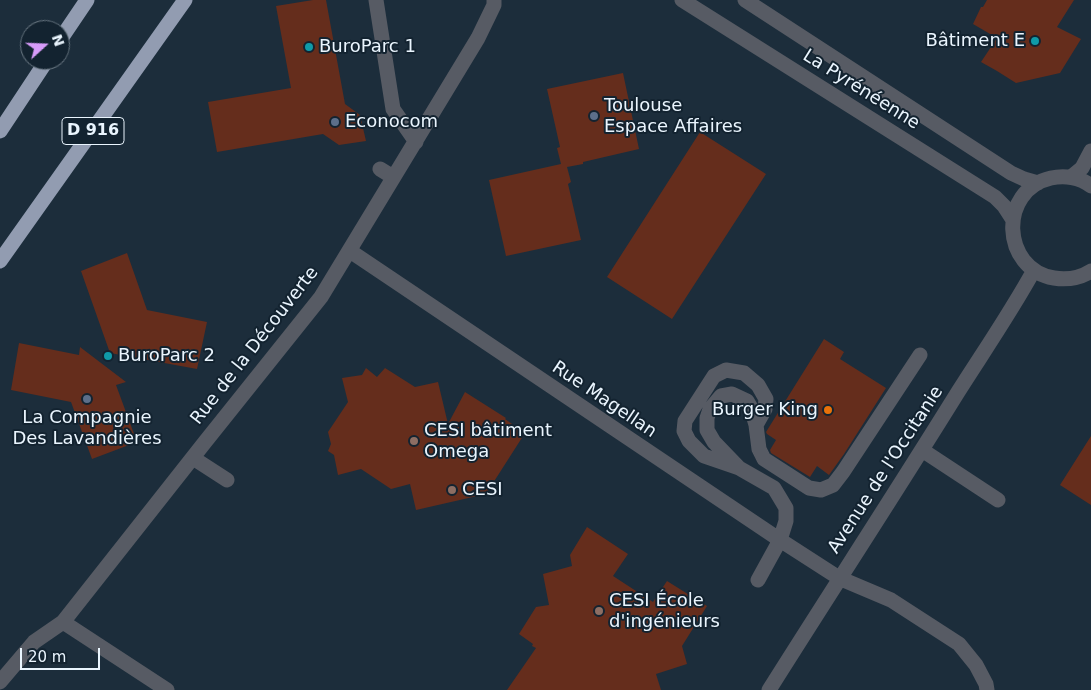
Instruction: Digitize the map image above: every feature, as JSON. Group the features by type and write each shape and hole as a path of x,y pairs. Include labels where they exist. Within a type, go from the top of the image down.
{"highway":[{"path":"70,25 87,0"},
{"name":"D 916","path":"0,261 185,0"},
{"path":"0,131 40,70"}],"street":[{"path":"376,0 393,109 416,142"},
{"name":"Rue de la Découverte","path":"0,682 34,642 63,622 320,298 478,38 494,5 494,0"},
{"name":"La Pyrénéenne","path":"682,0 995,197 1004,206 1013,220"},
{"name":"La Pyrénéenne","path":"745,0 1011,173 1038,183"},
{"path":"1071,177 1082,168 1091,151"},
{"path":"380,169 393,178"},
{"path":"1090,272 1076,278 1046,277 1025,262 1014,243 1012,232 1017,205 1026,193 1038,183 1059,177 1071,177 1087,182 1091,186"},
{"name":"Rue Magellan","path":"350,251 780,540 839,578 891,600 959,644 976,665 986,684 987,690"},
{"name":"Avenue de l'Occitanie","path":"770,690 839,578 1023,291 1034,270"},
{"path":"739,468 714,442 707,430 707,418 710,409 721,396 732,394 747,401 756,425 759,449 764,458 809,488 821,490 833,485 844,472 920,355"},
{"path":"756,425 765,409 766,399 758,385 744,373 726,370 714,376 685,421 684,431 689,441 704,456 739,468 774,488 786,508 786,521 780,540 758,580"},
{"path":"922,450 998,500"},
{"path":"192,458 227,480"},
{"path":"63,622 167,690"}],"building":[{"name":"BuroParc 1","path":"313,0 326,0 345,104 360,115 366,141 339,145 323,134 217,152 208,102 291,88 276,6"},
{"name":"Bâtiment E","path":"987,0 1074,0 1057,27 1081,39 1060,73 1016,83 981,62 997,38 973,24 981,7 983,7"},
{"path":"623,73 639,149 567,167 571,182 568,184 581,240 506,256 489,180 561,164 557,148 560,147 547,89"},
{"path":"700,132 766,174 672,319 607,277"},
{"path":"127,253 147,310 207,322 197,369 110,353 81,271"},
{"path":"824,339 844,352 840,359 886,388 829,475 817,466 810,477 771,453 770,450 776,440 766,432"},
{"path":"19,343 79,355 80,347 126,382 116,385 137,442 92,459 71,402 11,390"},
{"path":"366,368 377,377 385,368 415,387 438,382 448,424 465,392 506,418 525,433 486,494 416,510 410,484 391,489 361,469 338,475 334,455 328,451 331,444 328,432 348,402 342,378 362,375"},
{"path":"1091,436 1091,505 1060,485"},
{"path":"587,527 628,554 613,576 653,602 667,581 707,606 682,646 687,664 656,674 661,690 507,690 536,648 519,634 536,607 549,605 543,574 572,566 570,555"}],"place":[{"name":"Bâtiment E","path":"1035,41"},
{"name":"BuroParc 1","path":"309,47"},
{"name":"Toulouse Espace Affaires","path":"594,116"},
{"name":"Econocom","path":"335,122"},
{"name":"BuroParc 2","path":"108,356"},
{"name":"La Compagnie Des Lavandières","path":"87,399"},
{"name":"Burger King","path":"828,410"},
{"name":"CESI bâtiment Omega","path":"414,441"},
{"name":"CESI","path":"452,490"},
{"name":"CESI École d'ingénieurs","path":"599,611"}]}
